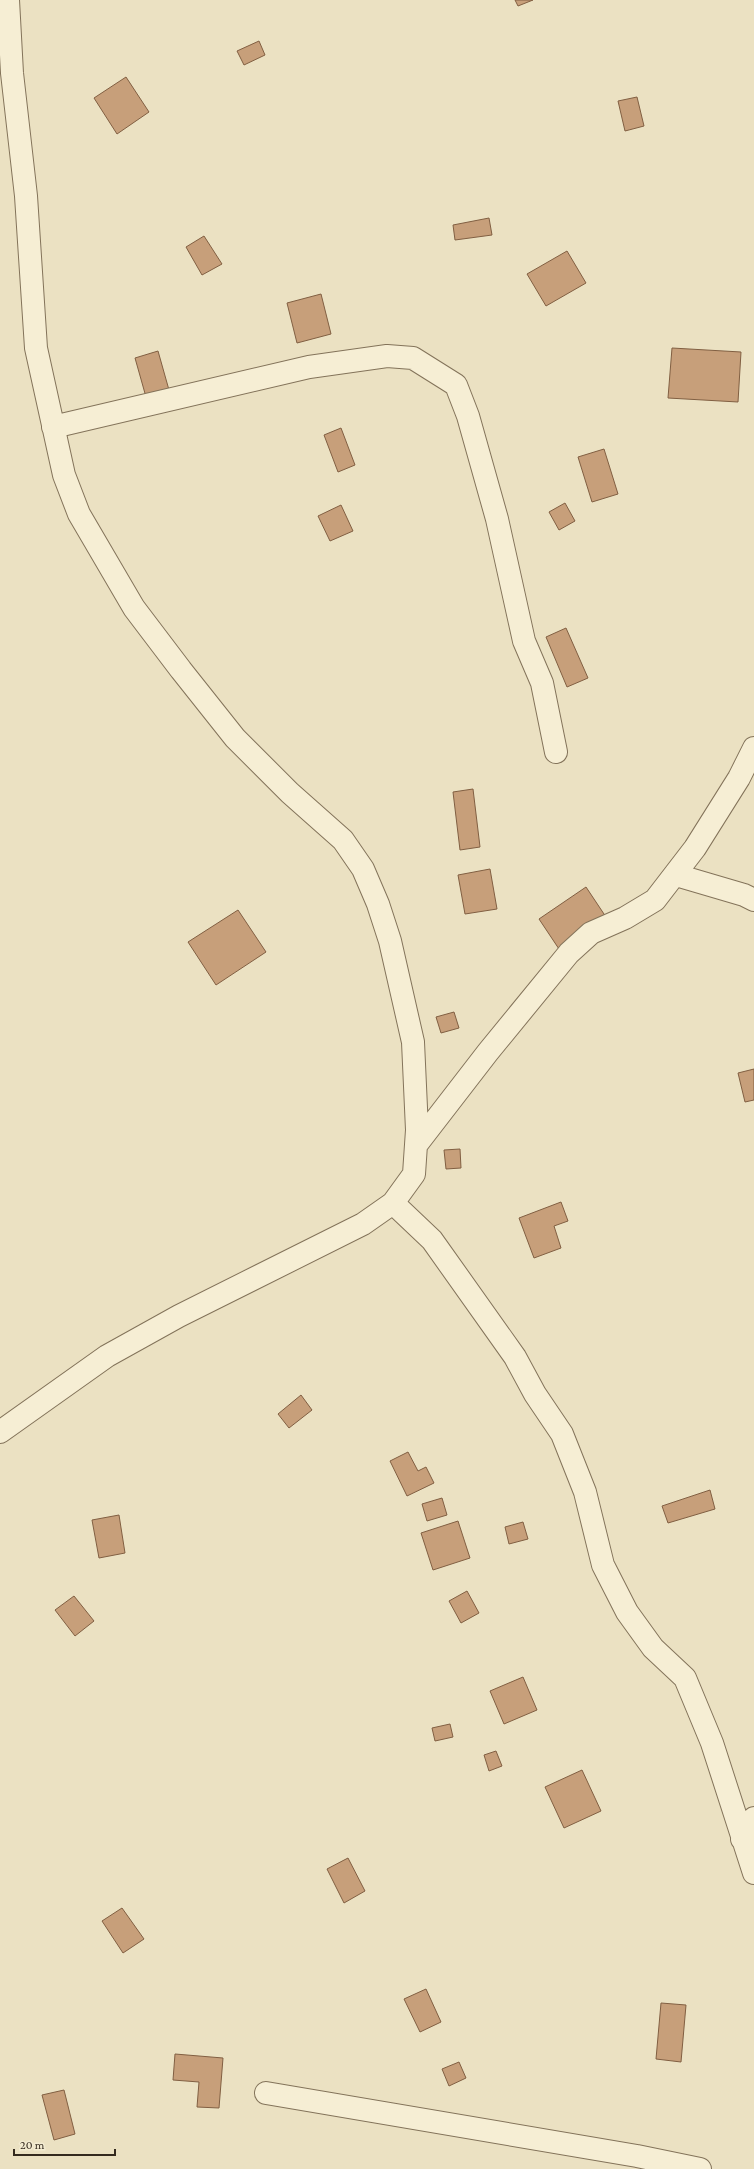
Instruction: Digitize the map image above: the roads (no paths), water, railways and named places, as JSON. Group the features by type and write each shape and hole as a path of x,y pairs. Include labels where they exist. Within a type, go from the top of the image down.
{"street":[{"path":"0,1432 107,1356 179,1316 363,1224 394,1203 414,1174 417,1144 413,1042 390,941 378,904 363,869 343,840 234,738 134,608 79,514 64,475 36,348 26,196 12,73 8,0"},
{"path":"52,426 309,367 387,356 413,358 456,385 468,416 497,519 524,641 542,683 556,752"},
{"path":"417,1144 488,1052 569,954 591,933 625,918 655,900 676,875 695,848 739,778 754,748"},
{"path":"676,875 744,895 754,900"},
{"path":"394,1203 432,1240 515,1357 535,1394 562,1434 585,1492 603,1566 626,1612 653,1648 685,1678 712,1743 754,1873"},
{"path":"742,1839 754,1818"},
{"path":"266,2093 629,2155 700,2169"}]}
